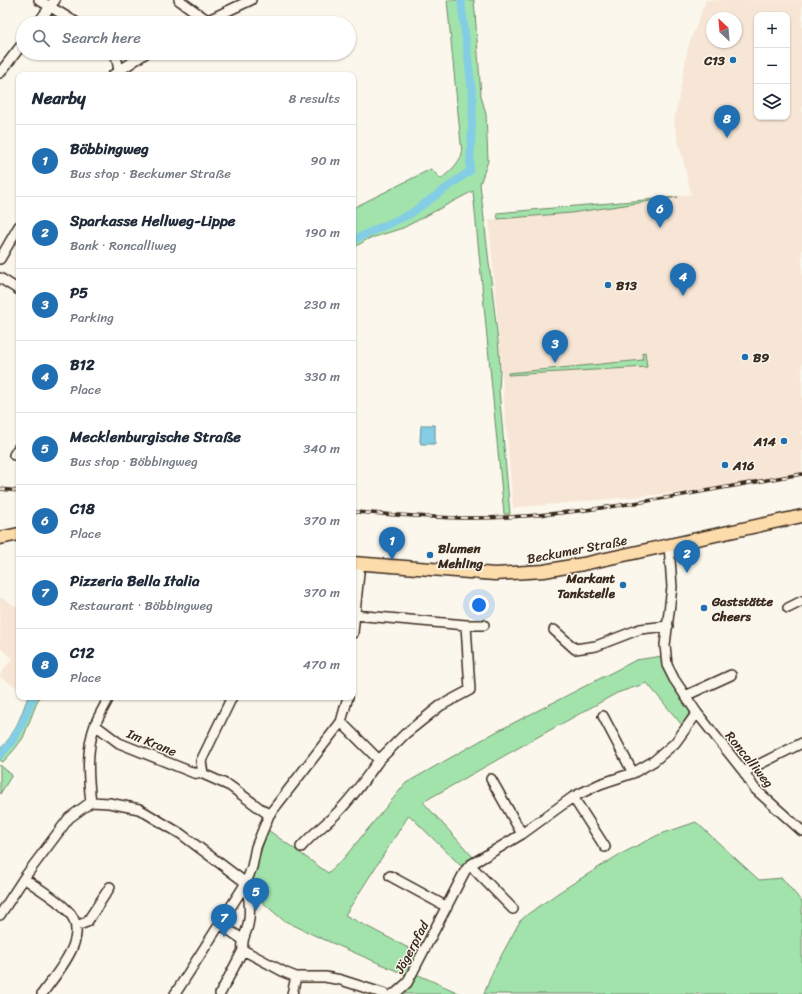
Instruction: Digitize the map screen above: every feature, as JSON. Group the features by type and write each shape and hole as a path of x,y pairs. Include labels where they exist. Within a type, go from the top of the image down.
{"main road":[{"name":"Beckumer Straße","path":"356,563 495,574 544,571 583,564 802,516"},
{"path":"0,538 16,535"}],"street":[{"path":"39,0 52,4 68,16"},
{"path":"179,0 197,16"},
{"path":"217,16 251,0"},
{"path":"43,16 52,4"},
{"path":"0,73 16,52"},
{"path":"116,60 116,72"},
{"path":"116,72 135,60"},
{"path":"0,260 16,231"},
{"path":"0,278 16,288"},
{"name":"Roncalliweg","path":"669,545 672,587 665,645 667,665 674,679 697,713 744,772 754,788 802,831"},
{"path":"788,608 802,601"},
{"path":"356,615 466,625 484,625"},
{"path":"301,847 351,798 379,760 405,734 440,706 470,690 466,625"},
{"path":"554,630 576,649 596,646 640,628 668,626"},
{"path":"685,696 731,675"},
{"path":"91,802 88,774 90,750 95,725 108,700"},
{"path":"203,774 201,762 231,700"},
{"path":"175,994 246,883 252,867 256,847 269,815 341,722 347,700"},
{"name":"Jägerpfad","path":"393,994 407,983 465,871 470,865 522,834 573,797 600,784 633,773 654,761 675,743 697,713"},
{"path":"603,716 633,773"},
{"path":"341,722 379,760"},
{"name":"Im Krane","path":"95,725 119,743 194,773 203,774 230,786 269,815"},
{"path":"744,772 802,743"},
{"path":"490,779 522,834"},
{"path":"573,797 605,847"},
{"path":"0,915 24,878 69,818 91,802 109,803 139,809 181,834 246,883 249,897 248,926 242,939 243,950 220,994"},
{"path":"470,865 513,909"},
{"path":"390,876 447,907"},
{"path":"24,878 67,909 76,926 75,941 70,954 42,994"},
{"path":"76,926 87,922 110,887"},
{"path":"220,924 242,939"},
{"path":"243,950 296,977 341,980 385,994"},
{"path":"292,994 296,977"}],"shaded area":[{"path":"706,0 802,0 802,473 707,490 513,508 489,220 691,194 674,123 688,47"},
{"path":"0,597 16,606 16,687 0,677 12,658 0,648"}],"green space":[{"path":"447,0 474,0 481,96 486,114 488,161 480,184 499,350 499,390 510,514 504,514 473,191 403,228 368,239 356,246 356,206 431,169 441,179 456,165 462,154"},
{"path":"678,197 571,213 498,219 497,213"},
{"path":"645,352 647,367 508,375 508,373 643,360 642,353"},
{"path":"662,656 691,710 682,725 647,683 617,693 423,802 473,857 461,866 409,815 345,915 418,953 406,975 283,920 261,901 250,884 268,830 328,873 343,859 406,783 494,733 636,660"},
{"path":"27,700 38,700 23,738 3,762 0,760 0,749 10,738"},
{"path":"0,765 12,775 0,794"},
{"path":"696,822 759,880 782,878 802,902 802,994 484,994 493,971 520,921 528,914 561,891 617,856 658,835"},
{"path":"414,973 461,994 390,994"}],"water":[{"path":"422,425 435,425 434,444 421,444"}],"waterway":[{"path":"356,239 410,214 470,171 473,100 461,0"},
{"path":"0,755 16,735 32,700"}],"railway":[{"path":"356,512 469,518 545,514 655,500 802,474"},
{"path":"0,489 16,491"}],"place":[{"name":"C13","path":"733,60"},
{"name":"C12","path":"727,138"},
{"name":"C18","path":"660,228"},
{"name":"B13","path":"608,285"},
{"name":"B12","path":"683,296"},
{"name":"B9","path":"745,357"},
{"name":"P5","path":"555,363"},
{"name":"A14","path":"784,441"},
{"name":"A16","path":"725,465"},
{"name":"Blumen Mehling","path":"430,555"},
{"name":"Böbbingweg","path":"392,560"},
{"name":"Sparkasse Hellweg-Lippe","path":"687,573"},
{"name":"Markant Tankstelle","path":"623,585"},
{"name":"Gaststätte Cheers","path":"704,608"},
{"name":"Mecklenburgische Straße","path":"256,911"},
{"name":"Pizzeria Bella Italia","path":"224,937"}]}
